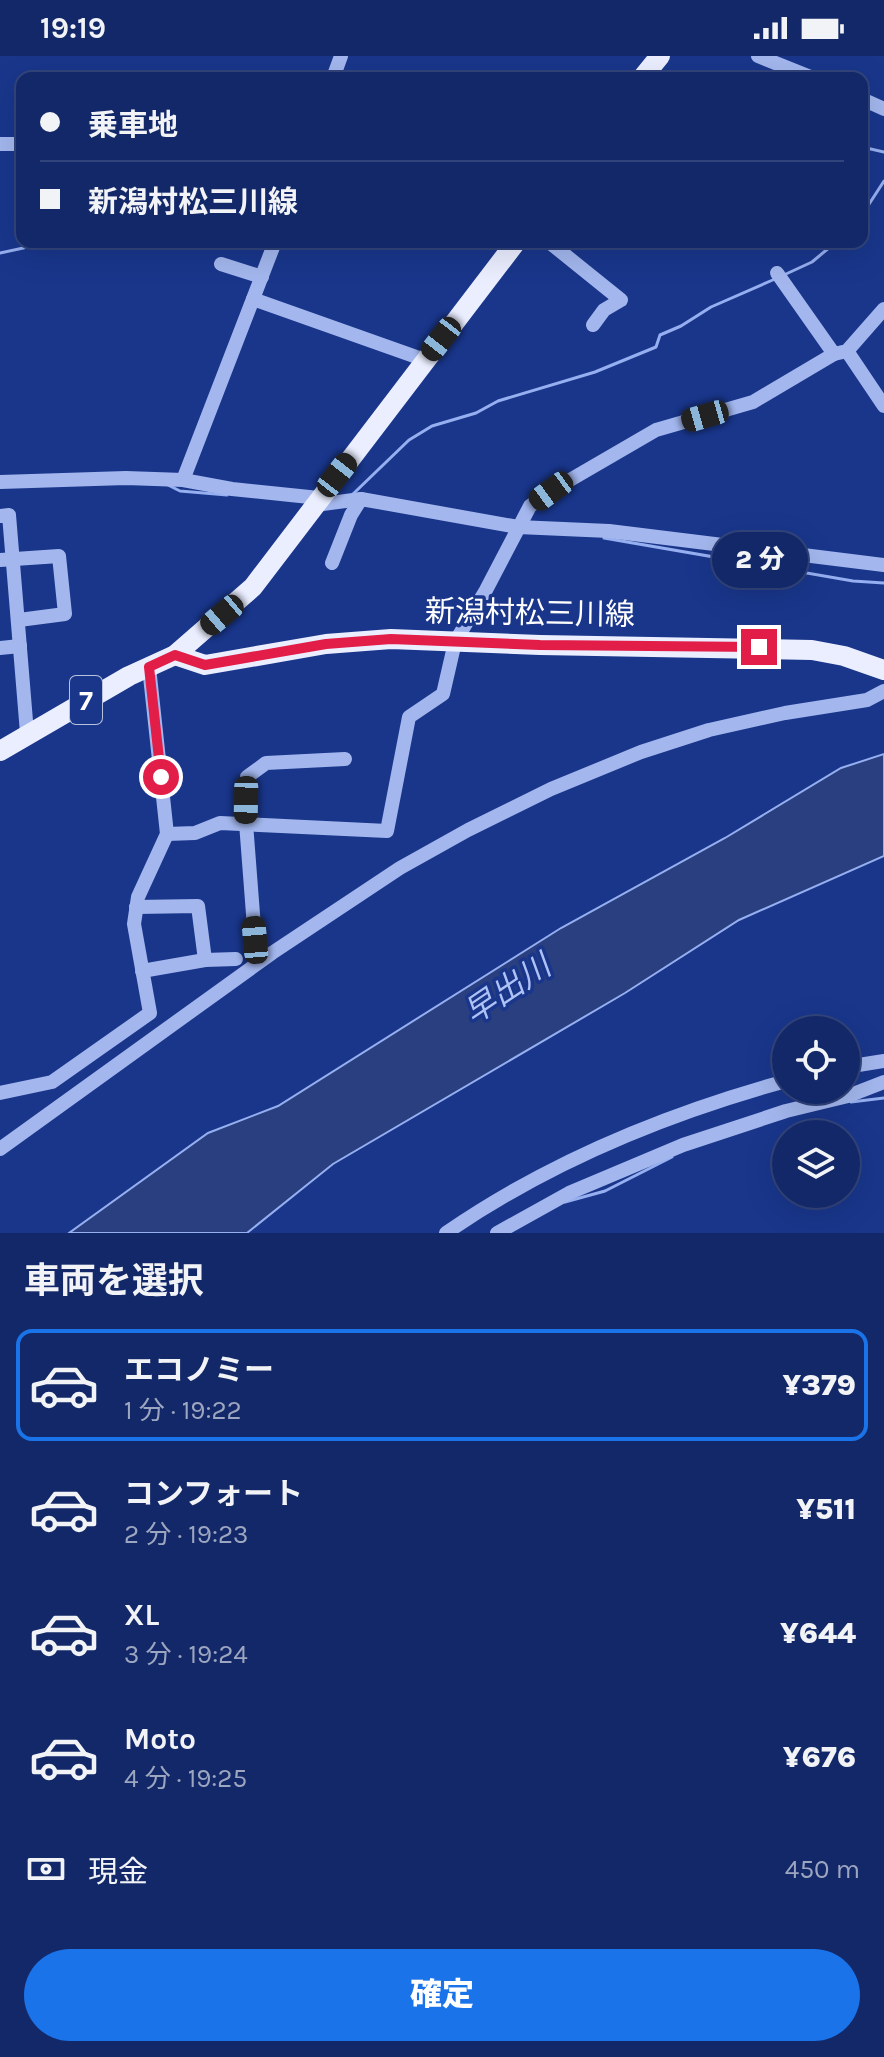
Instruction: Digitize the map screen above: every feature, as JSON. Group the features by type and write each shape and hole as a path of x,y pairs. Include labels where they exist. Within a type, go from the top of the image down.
{"main road":[{"path":"647,72 660,56"},
{"name":"7","path":"0,751 27,733 175,655 253,587 511,248"},
{"name":"新潟村松三川線","path":"175,655 205,665 326,644 391,639 812,650 844,656 884,670"}],"street":[{"path":"758,56 798,72"},
{"path":"183,480 273,248"},
{"path":"556,248 621,300 604,310 593,325"},
{"path":"221,264 262,277"},
{"path":"777,273 884,406"},
{"path":"253,299 425,360"},
{"path":"167,834 195,833 220,823 387,831 409,717 443,694 455,642 530,506 656,430 753,402 841,353 884,309"},
{"path":"0,482 126,478 183,480 317,502 361,499 518,527 609,531 884,565"},
{"path":"332,563 351,515 361,499"},
{"path":"0,516 9,515 6,559 19,620 27,733"},
{"path":"6,559 59,556 65,614 19,620"},
{"path":"0,648 20,646"},
{"path":"0,1093 52,1082 150,1013 134,924 138,897 167,834 149,667"},
{"path":"0,1149 272,953 400,868 468,830 551,789 641,752 709,730 785,713 867,700 884,691"},
{"path":"255,940 246,823 247,777 266,763 345,759"},
{"path":"136,907 198,906 205,960"},
{"path":"142,971 205,960 236,959"},
{"path":"860,1065 884,1061"},
{"path":"497,1233 569,1193 631,1165 709,1136 786,1111 848,1096 884,1082"},
{"path":"446,1233 539,1175 651,1124 772,1085"}],"water":[{"name":"早出川","path":"884,754 884,856 739,920 625,993 333,1164 247,1233 69,1233 208,1133 278,1106 561,928 725,838 841,768"}],"waterway":[{"path":"868,148 884,152"},
{"path":"868,206 884,181"},
{"path":"0,253 23,248"},
{"path":"786,274 812,262 829,248"},
{"path":"353,494 409,440 432,426 476,413 498,401 595,372 656,347 660,335 711,307 775,279"},
{"path":"168,485 180,491 227,495"},
{"path":"604,538 853,581 884,583"},
{"path":"860,1101 884,1098"},
{"path":"565,1202 605,1191 672,1157"}],"route":[{"path":"161,777 149,667 175,655 205,665 326,644 391,639 540,645 759,647"}]}
